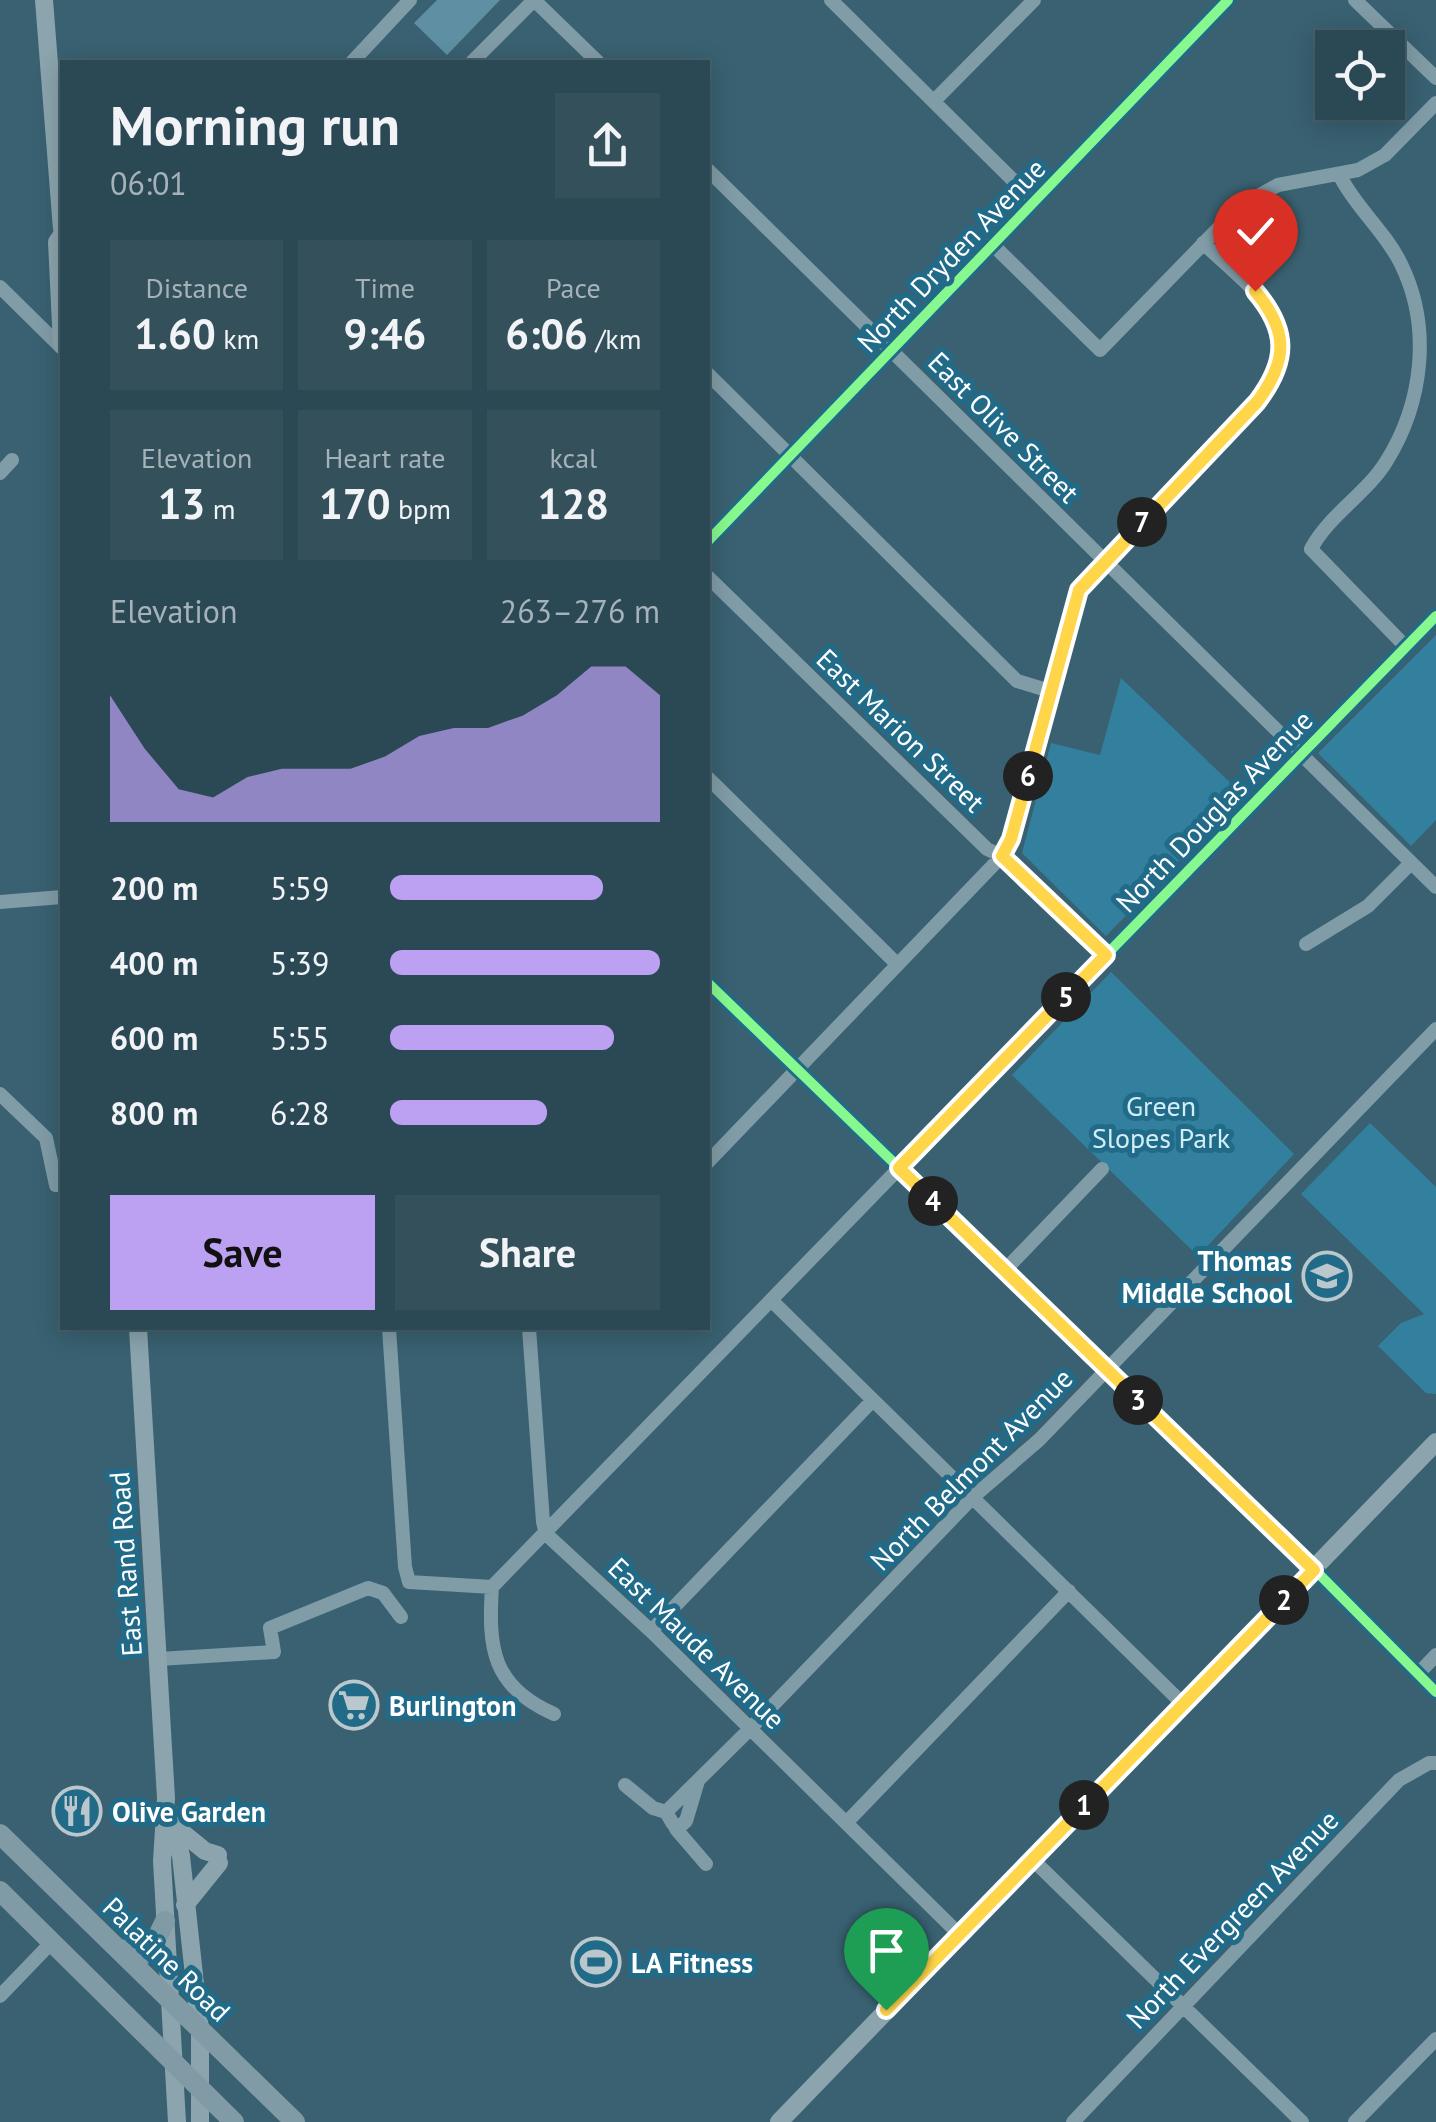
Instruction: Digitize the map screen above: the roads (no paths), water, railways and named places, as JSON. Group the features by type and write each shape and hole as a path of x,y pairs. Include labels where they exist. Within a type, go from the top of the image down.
{"highway":[{"name":"Palatine Road","path":"0,1834 295,2122"},
{"path":"0,1892 234,2122"},
{"path":"114,1945 130,1955 150,1952 166,1920"}],"main road":[{"path":"44,0 60,206"},
{"path":"60,236 57,242 60,304"},
{"name":"East Rand Road","path":"138,1330 166,1798 162,1861 177,2122"},
{"path":"779,2122 1436,1442"},
{"name":"East Rand Road","path":"166,1798 181,1856 200,2030 200,2122"},
{"path":"173,1824 219,1859 185,1906"}],"street":[{"path":"354,60 410,0"},
{"path":"474,60 534,0 596,60"},
{"path":"831,0 1034,201"},
{"path":"934,101 1034,0"},
{"name":"North Dryden Avenue","path":"710,539 1228,0"},
{"path":"1355,0 1436,78"},
{"path":"992,244 1100,350 1240,206 1266,190 1358,170 1385,155 1436,104"},
{"name":"East Olive Street","path":"710,172 1436,887"},
{"path":"1340,176 1401,264 1428,352 1388,460 1311,549 1406,647"},
{"path":"710,1160 1002,856 1011,839 1079,590 1257,402 1278,367 1280,336 1268,307 1203,243"},
{"path":"0,287 60,344"},
{"path":"710,376 1017,680 1050,691"},
{"path":"0,473 12,460"},
{"name":"East Marion Street","path":"710,579 987,848 1002,856 1106,955"},
{"name":"North Douglas Avenue","path":"492,1587 1436,616"},
{"path":"710,780 897,964"},
{"path":"1306,944 1368,906 1411,862"},
{"path":"0,902 60,897"},
{"path":"710,985 1436,1692"},
{"name":"North Belmont Avenue","path":"666,1812 973,1497 1026,1453 1436,1030"},
{"path":"0,1094 46,1138 56,1185 60,1185"},
{"path":"1004,1270 1102,1169"},
{"path":"773,1302 1182,1704"},
{"path":"390,1330 408,1582 492,1587 492,1653 516,1688 531,1702 554,1714"},
{"path":"533,1330 542,1520 546,1534"},
{"path":"651,1630 873,1400"},
{"name":"East Maude Avenue","path":"546,1534 651,1630 959,1934"},
{"path":"159,1659 274,1652 270,1628 368,1588 383,1593 401,1617"},
{"path":"847,1822 1070,1591"},
{"path":"1418,1674 1436,1654"},
{"name":"North Evergreen Avenue","path":"1073,2122 1399,1780 1436,1763"},
{"path":"676,1825 686,1821 692,1810 698,1781"},
{"path":"626,1785 654,1808 666,1812 669,1821 706,1864"},
{"path":"1032,1859 1302,2122"},
{"path":"0,1996 51,1943"},
{"path":"1355,2122 1436,2039"}],"place":[{"name":"Thomas Middle School","path":"1327,1276"},
{"name":"Burlington","path":"354,1705"},
{"name":"Olive Garden","path":"77,1811"},
{"name":"LA Fitness","path":"596,1962"}],"park label":[{"name":"Green Slopes Park","path":"1161,1121"}]}
